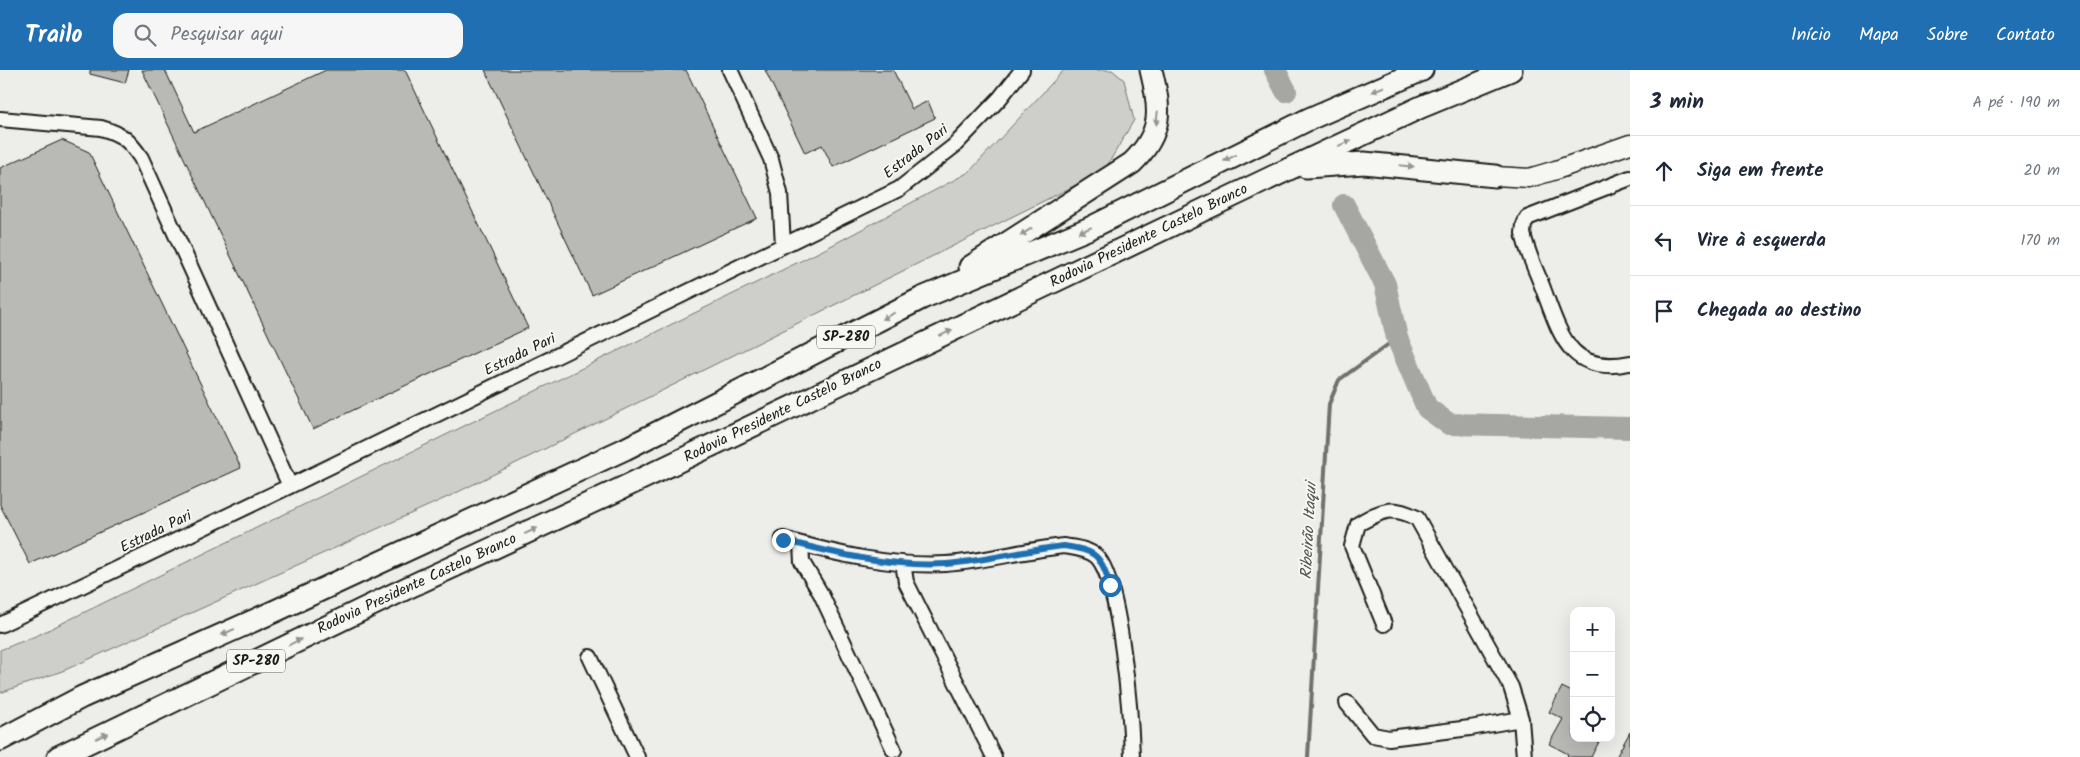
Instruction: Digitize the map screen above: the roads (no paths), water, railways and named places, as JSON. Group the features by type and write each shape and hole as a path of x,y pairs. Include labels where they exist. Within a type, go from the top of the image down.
{"highway":[{"path":"922,298 1132,163 1146,150 1155,132 1158,106 1151,70"},
{"name":"SP-280","path":"0,740 82,697 300,600 625,449 922,298 1090,228 1310,118 1422,70"},
{"name":"Rodovia Presidente Castelo Branco","path":"58,757 407,588 616,491 1288,169 1420,107 1511,70"},
{"path":"1288,169 1364,163 1495,176"},
{"path":"0,724 82,697"}],"main road":[{"path":"1495,176 1529,178 1630,144"}],"lane":[{"path":"730,70 772,159 780,193 783,245"},
{"name":"Estrada Pari","path":"0,625 899,189 954,146 1000,98 1022,70"},
{"path":"0,118 101,128 116,132 134,148 145,167 290,486"},
{"path":"1630,178 1527,218 1522,233 1558,328 1569,347 1583,360 1596,364 1612,366 1630,363"},
{"path":"1384,624 1352,546 1358,524 1378,512 1399,509 1417,518 1511,687 1521,719 1524,757"},
{"path":"783,540 867,559 902,563 946,564 1064,546 1083,549 1096,555 1104,565 1118,618 1131,714 1132,757"},
{"path":"800,544 802,562 821,594 894,750"},
{"path":"902,563 906,582 994,757"},
{"path":"590,657 637,757"},
{"path":"1347,703 1373,735 1389,738 1470,728 1521,719"}],"waterway":[{"path":"1275,70 1286,91"},
{"path":"1344,205 1385,284 1397,338 1427,408 1449,424 1630,428"},
{"name":"Ribeirão Itaqui","path":"1308,757 1329,404 1339,380 1397,338"}]}
